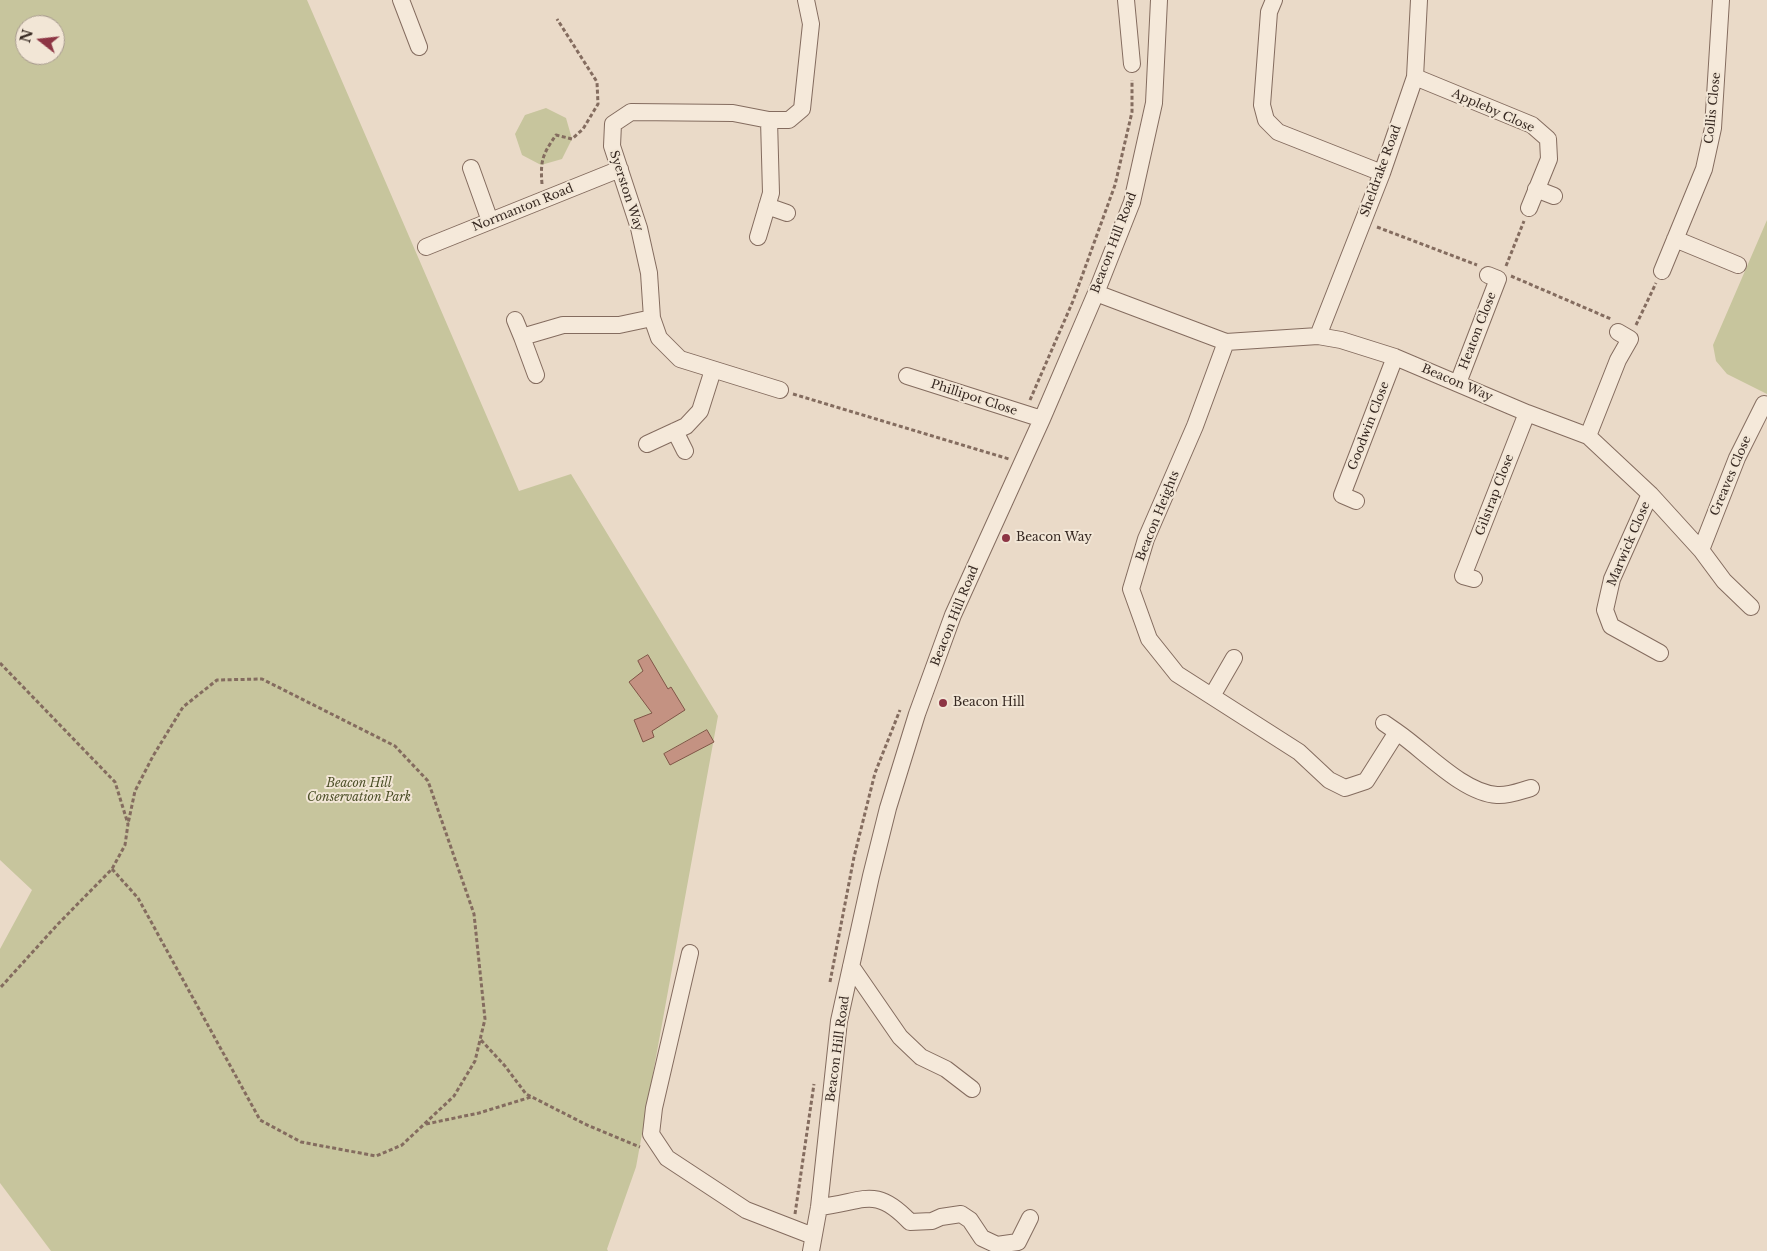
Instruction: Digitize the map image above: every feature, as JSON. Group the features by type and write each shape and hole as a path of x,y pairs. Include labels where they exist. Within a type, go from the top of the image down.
{"street":[{"path":"401,0 418,46"},
{"name":"Syerston Way","path":"780,390 680,359 659,338 652,318 649,273 639,228 612,146 613,124 631,112 734,113 769,120 789,120 802,109 811,24 806,0"},
{"path":"1126,0 1132,64"},
{"name":"Beacon Hill Road","path":"812,1243 820,1207 839,1021 870,876 888,808 917,714 954,614 1042,419 1096,293 1132,202 1154,103 1159,0"},
{"path":"1274,0 1269,12 1262,105 1266,120 1278,132 1382,173"},
{"name":"Sheldrake Road","path":"1318,336 1382,173 1415,77 1419,0"},
{"name":"Collis Close","path":"1662,271 1704,169 1713,128 1721,0"},
{"name":"Appleby Close","path":"1415,77 1532,125 1548,139 1549,160 1529,208"},
{"path":"758,237 771,193 769,120"},
{"path":"471,168 490,221"},
{"name":"Normanton Road","path":"426,247 620,169"},
{"path":"1536,189 1554,196"},
{"path":"767,206 787,213"},
{"path":"1675,239 1738,265"},
{"name":"Heaton Close","path":"1458,383 1499,280"},
{"name":"Beacon Way","path":"1096,293 1226,342 1318,336 1341,340 1395,356 1527,413 1588,436 1650,494 1701,550 1724,581 1751,607"},
{"path":"522,337 563,325 619,325 652,318"},
{"path":"515,320 536,374"},
{"path":"1588,436 1626,335"},
{"name":"Beacon Heights","path":"1226,342 1195,426 1146,539 1131,589 1149,639 1177,674 1299,752 1329,780 1345,788 1366,781 1397,732 1431,760 1477,789 1497,795 1531,788"},
{"name":"Goodwin Close","path":"1342,496 1395,356"},
{"path":"647,444 686,426 700,411 713,370"},
{"name":"Phillipot Close","path":"907,376 1042,419"},
{"name":"Greaves Close","path":"1701,550 1737,458 1764,404"},
{"name":"Gilstrap Close","path":"1463,576 1527,413"},
{"path":"675,432 685,452"},
{"name":"Marwick Close","path":"1650,494 1612,579 1604,610 1611,626 1660,654"},
{"path":"1212,696 1234,658"},
{"path":"690,953 654,1108 651,1134 667,1158 746,1210 812,1243"},
{"path":"851,966 900,1037 921,1057 946,1070 972,1090"},
{"path":"820,1207 836,1205 859,1198 880,1200 890,1204 910,1222 932,1221 941,1217 961,1214 970,1220 982,1238 997,1245 1018,1242 1030,1218"}],"path":[{"path":"545,199 541,165 544,154 556,136 572,139 582,129 598,104 597,82 557,19"},
{"path":"1529,208 1504,272 1571,300 1626,335 1662,271"},
{"path":"1362,222 1485,268 1499,280"},
{"path":"780,390 1021,463"},
{"path":"0,664 115,782 128,824"},
{"path":"0,988 58,924 112,869 125,845 135,791 153,756 183,707 217,680 262,679 395,746 428,781 474,914 485,1019 475,1061 454,1096 402,1145 376,1156 301,1142 260,1120 138,898 112,869"},
{"path":"480,1040 505,1066 526,1094 587,1126 643,1148"},
{"path":"426,1124 479,1113 532,1097"}],"green space":[{"name":"Beacon Hill Conservation Park","path":"0,0 307,0 519,491 571,474 718,716 636,1167 607,1249 608,1251 51,1251 0,1183 0,949 32,890 0,860"},
{"path":"546,108 566,118 572,139 562,159 541,165 522,155 515,134 525,115"},
{"path":"1767,220 1767,394 1727,374 1716,361 1713,345"}],"building":[{"path":"648,655 668,689 671,687 685,710 652,731 654,737 643,742 634,720 652,713 629,682 643,671 638,661"},
{"path":"707,730 714,742 670,765 664,754"}],"place":[{"name":"Beacon Way","path":"1006,538"},
{"name":"Beacon Hill","path":"943,703"}]}
